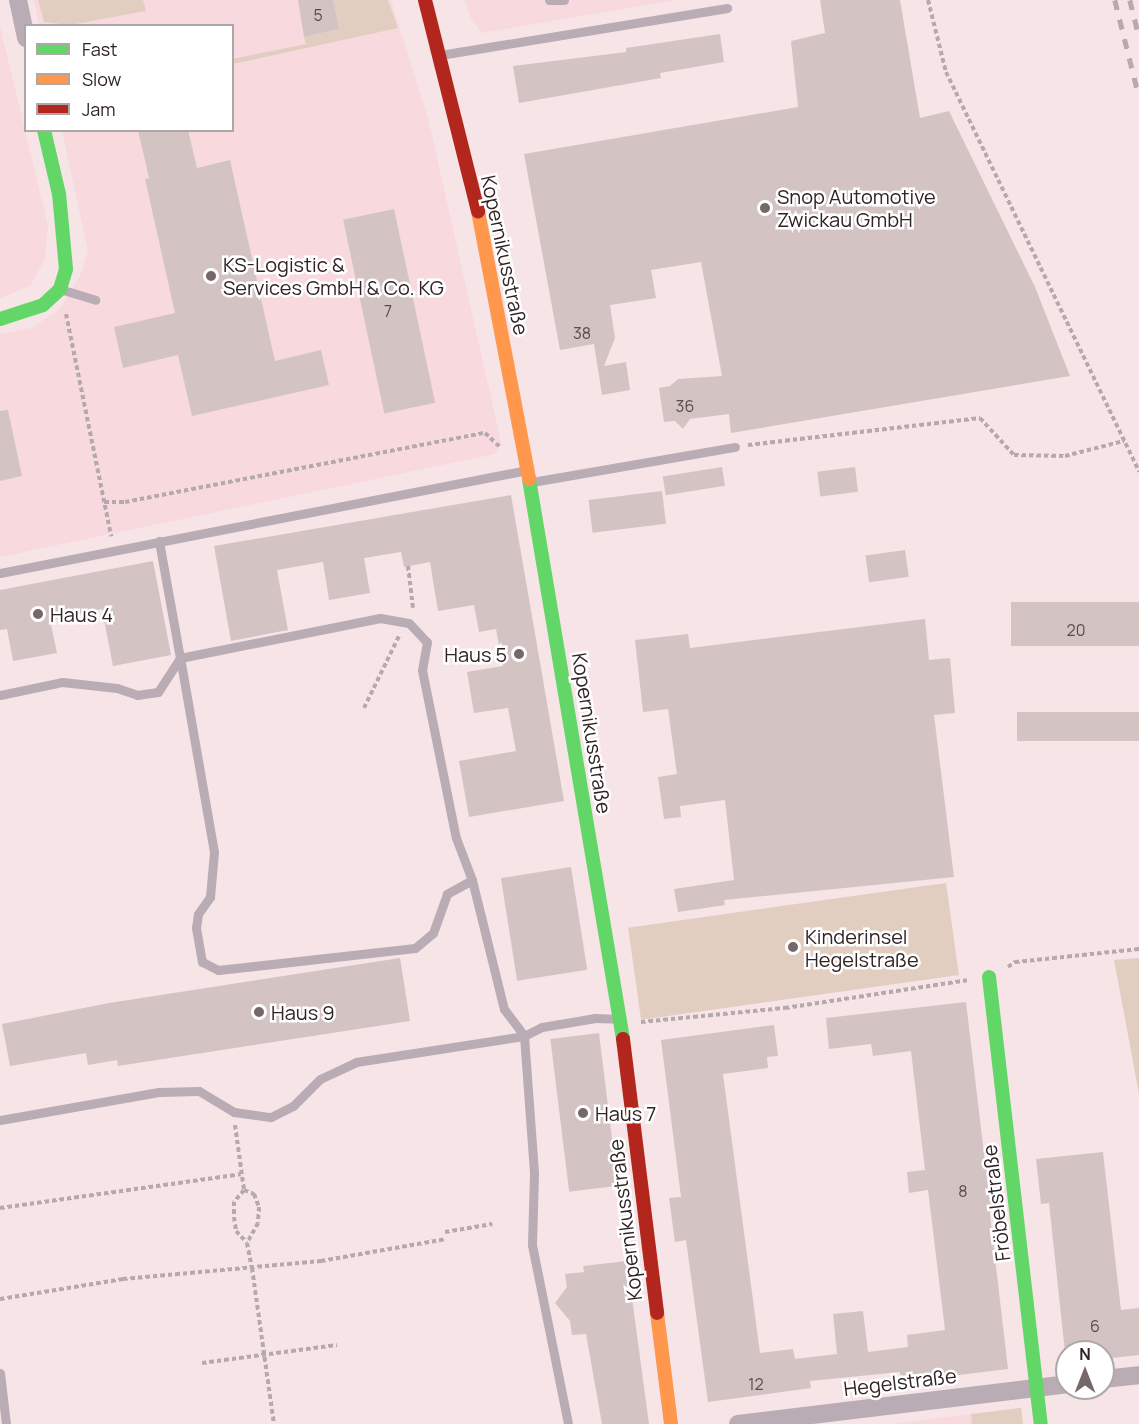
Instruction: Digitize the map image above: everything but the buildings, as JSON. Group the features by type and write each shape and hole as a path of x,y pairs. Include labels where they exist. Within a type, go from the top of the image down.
{"street":[{"path":"18,0 24,28"},
{"name":"Kopernikusstraße","path":"424,0 440,55 486,243 528,476 620,1019 671,1424"},
{"path":"0,319 43,305 60,289 66,269 66,247 44,132"},
{"name":"Fröbelstraße","path":"989,977 1041,1424"},
{"path":"1115,1378 1139,1375"},
{"name":"Hegelstraße","path":"738,1424 1055,1386"}],"lane":[{"path":"549,0 564,0"},
{"path":"440,55 727,8"},
{"path":"60,289 94,300"},
{"path":"0,573 159,541 528,476 735,447"},
{"path":"159,541 214,852 210,897 198,914 196,928 202,962 218,970 415,948 433,933 447,894 472,880"},
{"path":"0,694 62,682 117,688 137,695 158,692 180,658 380,618 409,623 427,642 422,670 456,838 472,880 504,1009 524,1036 534,1173 532,1245 568,1424"},
{"path":"0,1120 179,1091 199,1091 234,1112 271,1117 294,1106 320,1079 356,1062 524,1036 542,1027 595,1018 620,1019"},
{"path":"0,1374 6,1424"}],"path":[{"path":"928,0 946,72 1139,472"},
{"path":"60,289 85,395 114,551"},
{"path":"735,447 980,418 1014,455 1065,456 1124,441"},
{"path":"104,502 125,502 485,433 528,476"},
{"path":"620,1019 642,1022 775,1009 989,977 1015,962 1139,949"},
{"path":"234,1112 244,1190"},
{"path":"0,1208 241,1174"},
{"path":"244,1190 234,1202 234,1217 237,1231 247,1243 252,1268 274,1424"},
{"path":"244,1190 254,1194 259,1208 258,1223 247,1243"},
{"path":"445,1232 492,1224"},
{"path":"0,1299 123,1280 252,1268 446,1239"},
{"path":"202,1364 337,1345"}],"shaded area":[{"path":"34,0 391,0 428,118 501,442 495,454 0,557 0,334 31,328 59,310 80,276 88,251 62,132 234,132 234,24 39,24"},
{"path":"38,0 143,0 146,11 75,24 44,22"},
{"path":"333,0 388,0 398,28 234,64 234,59 306,44 304,37 338,29"},
{"path":"465,0 677,0 482,33 471,19"},
{"path":"0,26 48,226 45,259 30,286 0,298"},
{"name":"Kinderinsel Hegelstraße","path":"946,883 959,975 641,1020 628,928"},
{"path":"1139,958 1139,1094 1114,960"},
{"path":"1021,1408 1023,1424 890,1424"},
{"path":"1021,1408 1023,1424 972,1424 971,1414"}],"railway":[{"path":"1115,0 1139,96"},
{"path":"1130,0 1139,37"}],"traffic: fast":[{"path":"0,319 43,305 60,289 66,269 59,194 44,132"},
{"path":"529,479 623,1039"},
{"path":"989,977 1041,1424"}],"traffic: slow":[{"path":"478,211 529,479"},
{"path":"657,1313 671,1424"}],"traffic: jam":[{"path":"425,0 478,211"},
{"path":"623,1039 657,1313"}],"place":[{"name":"Snop Automotive Zwickau GmbH","path":"765,208"},
{"name":"KS-Logistic & Services GmbH & Co. KG","path":"211,276"},
{"name":"Haus 4","path":"38,614"},
{"name":"Haus 5","path":"519,654"},
{"name":"Kinderinsel Hegelstraße","path":"793,947"},
{"name":"Haus 9","path":"259,1012"},
{"name":"Haus 7","path":"583,1113"}]}
